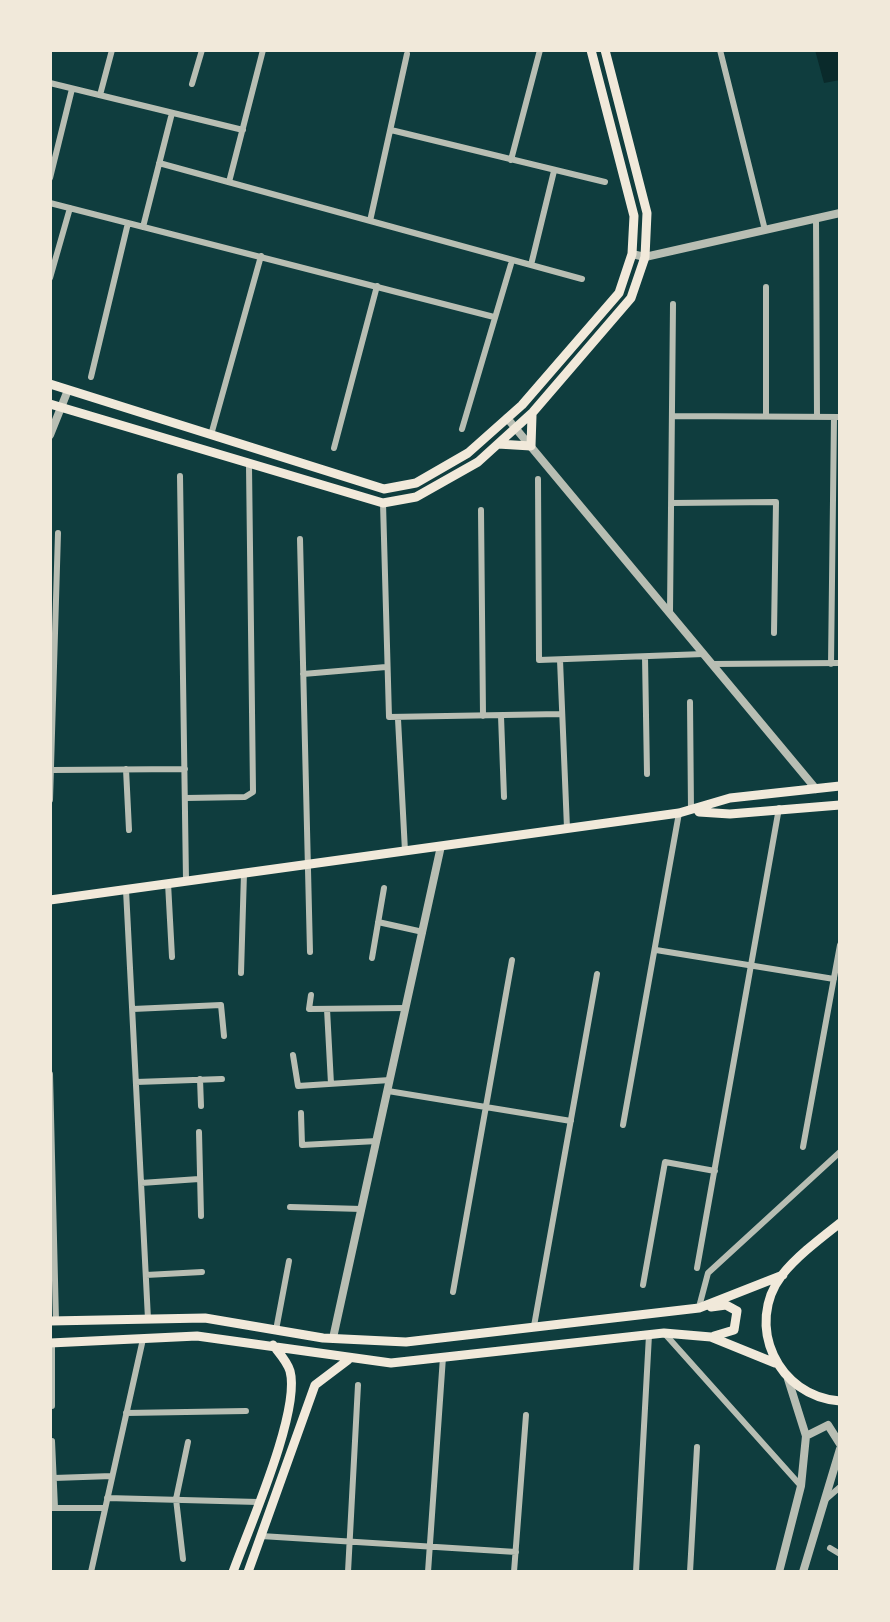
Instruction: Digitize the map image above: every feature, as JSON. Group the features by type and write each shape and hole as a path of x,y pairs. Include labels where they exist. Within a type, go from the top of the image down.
{"main road":[{"path":"51,386 384,489 416,483 468,453 507,418 618,293 632,254 634,216 592,50"},
{"path":"50,404 383,503 416,497 478,462 533,412 631,298 645,257 646,213 605,50"},
{"path":"498,444 531,446 533,412"},
{"path":"50,900 679,814 730,798 840,786"},
{"path":"691,811 730,814 840,805"},
{"path":"840,1223 782,1275 768,1301 766,1318 775,1363 788,1379 818,1397 840,1401"},
{"path":"699,1308 782,1275"},
{"path":"53,1321 205,1318 333,1338 406,1342 726,1305 737,1311 734,1330 711,1337"},
{"path":"51,1342 197,1336 348,1360 392,1363 664,1333 711,1337 775,1363"},
{"path":"232,1572 282,1438 290,1394 291,1374 272,1345"},
{"path":"248,1572 309,1401 327,1372 348,1360"},
{"path":"290,1394 305,1394 309,1401"}],"street":[{"path":"100,95 112,50"},
{"path":"192,84 202,50"},
{"path":"229,182 263,50"},
{"path":"510,160 540,50"},
{"path":"720,50 765,230"},
{"path":"370,221 407,54"},
{"path":"50,83 242,130"},
{"path":"50,178 72,88"},
{"path":"142,227 172,113"},
{"path":"391,130 604,182"},
{"path":"159,163 582,279"},
{"path":"532,265 554,171"},
{"path":"50,203 494,317"},
{"path":"50,278 70,208"},
{"path":"632,254 645,257 840,213"},
{"path":"816,218 817,417"},
{"path":"91,377 128,223"},
{"path":"212,435 261,256"},
{"path":"462,428 510,264"},
{"path":"334,448 377,286"},
{"path":"766,286 766,416"},
{"path":"670,613 673,304"},
{"path":"50,435 68,390"},
{"path":"673,416 837,417 836,664 712,664"},
{"path":"507,418 816,789"},
{"path":"186,798 250,797 254,792 249,466"},
{"path":"180,476 186,880"},
{"path":"538,479 539,660 704,654"},
{"path":"671,502 776,502 774,633"},
{"path":"383,503 389,716 398,719 562,714"},
{"path":"481,510 483,716"},
{"path":"50,800 58,533"},
{"path":"300,539 311,862 310,952"},
{"path":"645,657 647,774"},
{"path":"560,660 568,828"},
{"path":"303,674 386,667"},
{"path":"690,702 691,811"},
{"path":"501,716 504,797"},
{"path":"398,719 405,851"},
{"path":"126,769 129,830"},
{"path":"52,770 186,769"},
{"path":"697,1268 779,807"},
{"path":"624,1125 679,814"},
{"path":"333,1338 441,846"},
{"path":"241,972 244,873"},
{"path":"168,883 172,956"},
{"path":"372,958 384,888"},
{"path":"126,889 148,1319"},
{"path":"378,922 423,932"},
{"path":"802,1147 840,945"},
{"path":"656,950 834,979"},
{"path":"453,1292 512,960"},
{"path":"534,1326 597,974"},
{"path":"310,995 310,1009 406,1008"},
{"path":"134,1010 221,1005 224,1036"},
{"path":"327,1010 331,1084"},
{"path":"292,1055 298,1086 390,1080"},
{"path":"50,1074 53,1321"},
{"path":"136,1082 222,1079"},
{"path":"200,1080 201,1106"},
{"path":"388,1091 571,1121"},
{"path":"300,1113 302,1144 376,1141"},
{"path":"198,1132 201,1216"},
{"path":"699,1308 708,1273 840,1152"},
{"path":"643,1285 665,1162 714,1171"},
{"path":"141,1183 199,1180"},
{"path":"290,1206 362,1209"},
{"path":"276,1330 289,1261"},
{"path":"146,1275 202,1272"},
{"path":"664,1333 801,1486"},
{"path":"636,1572 649,1334"},
{"path":"90,1572 143,1338"},
{"path":"51,1342 52,1406"},
{"path":"428,1572 442,1357"},
{"path":"779,1572 801,1486 806,1436 788,1379"},
{"path":"348,1572 358,1385"},
{"path":"126,1413 246,1411"},
{"path":"514,1572 526,1415"},
{"path":"803,1572 840,1446 828,1425 806,1436"},
{"path":"52,1442 52,1508 105,1508"},
{"path":"183,1559 176,1500 188,1442"},
{"path":"690,1572 697,1447"},
{"path":"54,1478 112,1476"},
{"path":"824,1501 840,1487"},
{"path":"107,1498 258,1502"},
{"path":"261,1536 516,1552"},
{"path":"830,1548 840,1554"}],"water":[{"path":"815,50 840,50 840,80 824,83"}]}
